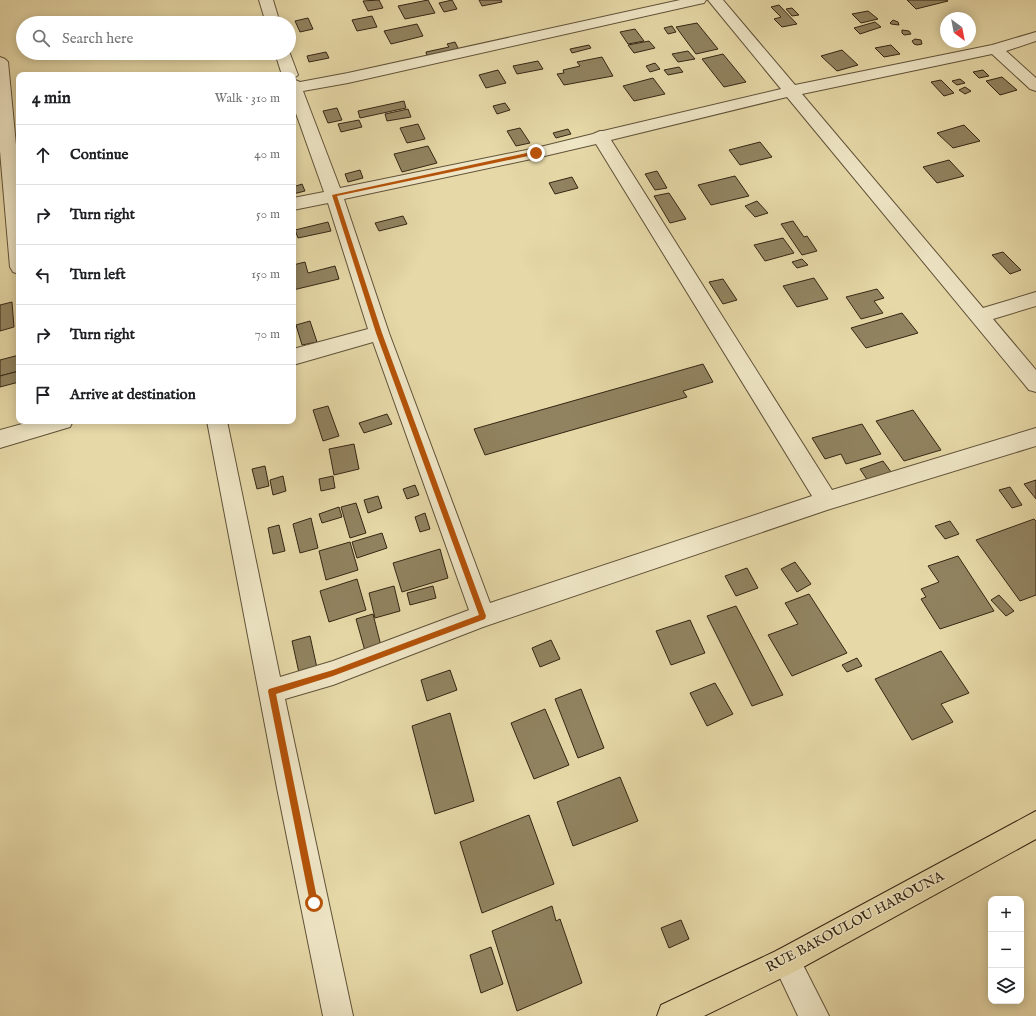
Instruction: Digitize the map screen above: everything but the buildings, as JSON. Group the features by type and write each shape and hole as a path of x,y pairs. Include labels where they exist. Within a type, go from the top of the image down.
{"highway":[{"name":"RUE BAKOULOU HAROUNA","path":"672,1016 786,961 1036,824"}],"street":[{"path":"266,0 271,16"},
{"path":"296,82 348,78 699,0"},
{"path":"715,0 1036,384"},
{"path":"296,203 536,153 791,90 995,49 1036,36"},
{"path":"995,49 1036,86"},
{"path":"285,60 289,72"},
{"path":"0,62 16,235"},
{"path":"296,93 334,195 379,333 483,616"},
{"path":"600,136 827,501"},
{"path":"0,271 16,268"},
{"path":"980,316 1036,299"},
{"path":"296,356 379,333"},
{"path":"0,439 52,424"},
{"path":"218,424 258,633 272,691 338,1016"},
{"path":"272,691 333,673 483,616 827,501 1036,437"},
{"path":"786,961 814,1016"}],"route":[{"path":"314,903 272,691 333,673 418,642 483,616 379,333 334,195 536,153"}]}
